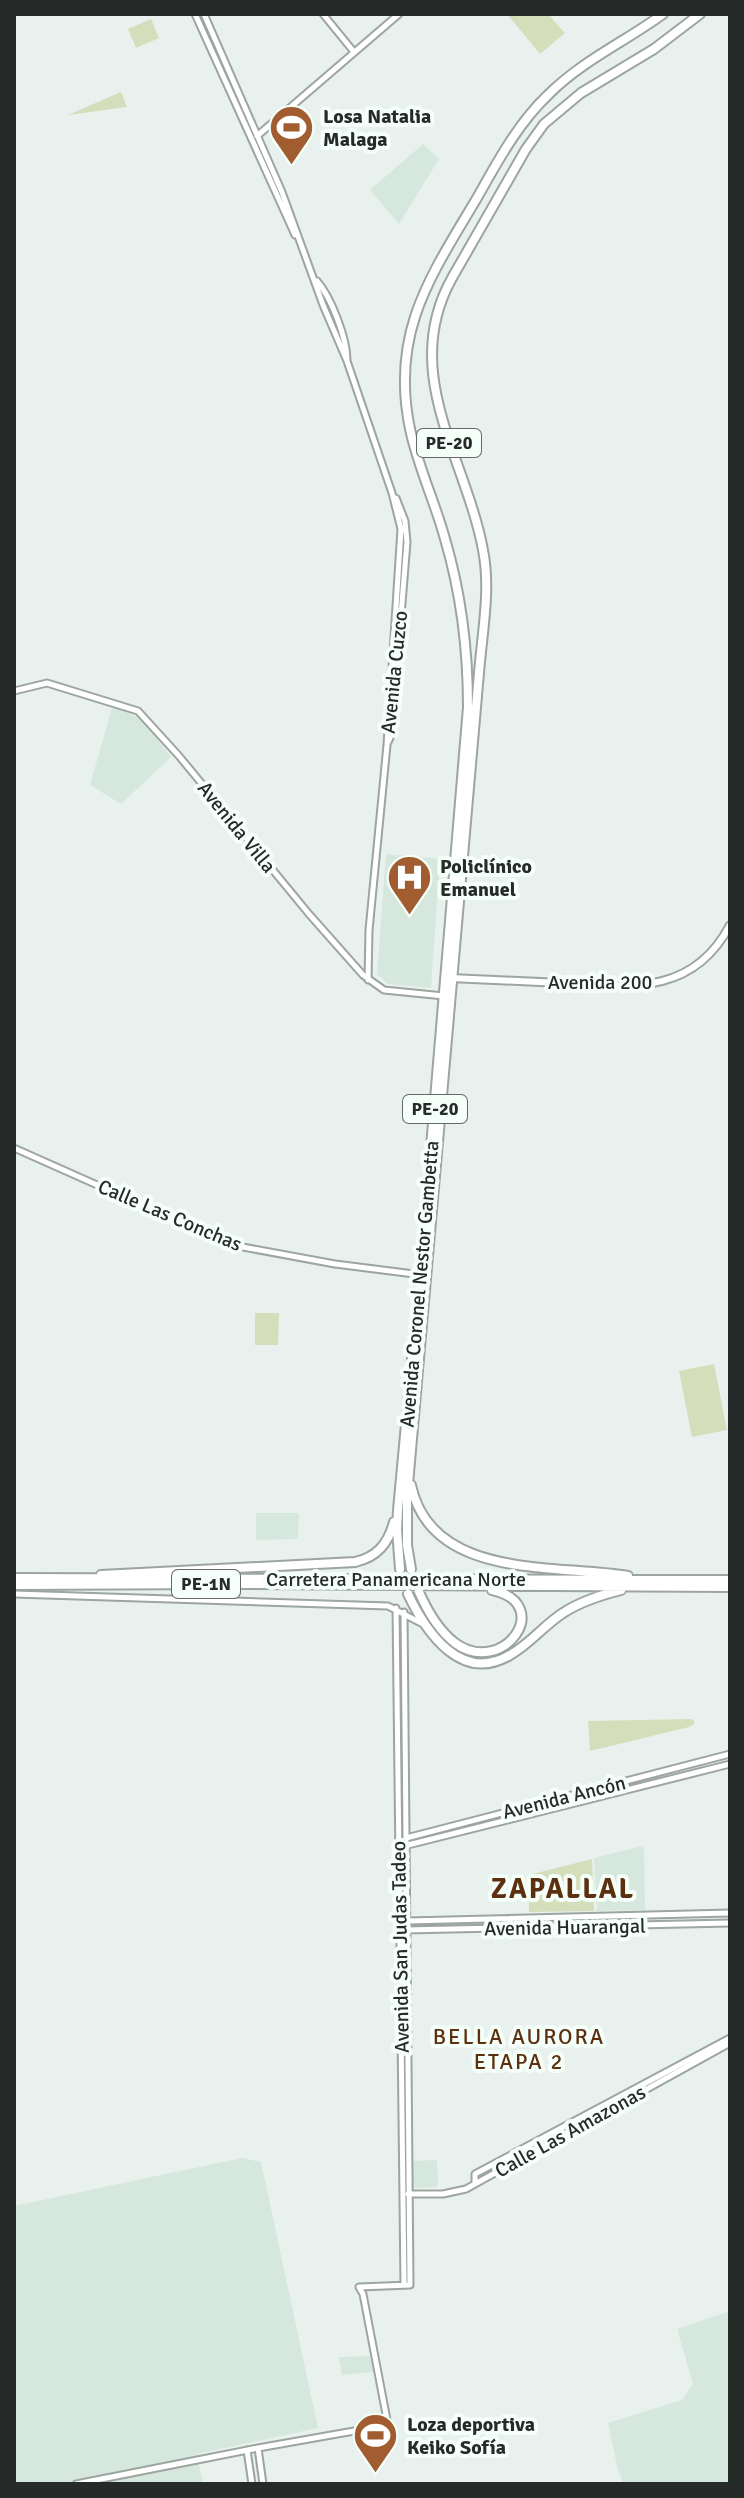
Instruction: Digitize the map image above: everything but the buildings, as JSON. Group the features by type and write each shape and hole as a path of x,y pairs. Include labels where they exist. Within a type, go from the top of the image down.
{"highway":[{"name":"Avenida Coronel Nestor Gambetta","path":"411,1569 406,1521 468,717 467,654 454,570 409,420 405,384 410,334 419,301 439,259 497,162 536,107 578,69 663,14"},
{"name":"Avenida Coronel Nestor Gambetta","path":"398,1510 423,1275 486,571 481,541 435,398 433,345 440,306 452,278 526,149 544,124 574,98 654,49 700,14"},
{"path":"410,1472 414,1497 422,1514 441,1536 462,1550 521,1565 618,1574 637,1584"},
{"path":"398,1510 400,1569"},
{"path":"75,1578 111,1573 355,1562 372,1557 381,1550 398,1510"},
{"name":"Carretera Panamericana Norte","path":"14,1578 730,1587"},
{"name":"Carretera Panamericana Norte","path":"14,1585 480,1586 730,1580"},
{"path":"408,1594 424,1625 436,1639 458,1657 472,1662 490,1662 511,1655 577,1605 637,1584"},
{"path":"419,1592 431,1615 456,1644 469,1650 489,1651 513,1641 520,1628 521,1615 513,1599 480,1586"}],"main road":[{"name":"Avenida 200","path":"449,977 607,986 647,985 680,976 694,967 715,948 730,925"}],"street":[{"name":"Avenida Cuzco","path":"195,14 255,139"},
{"name":"Avenida Cuzco","path":"204,14 291,229 315,278 392,493 403,514 407,542 394,701 369,930 368,980"},
{"path":"323,14 354,52"},
{"path":"255,139 399,14"},
{"name":"Avenida Villa","path":"14,691 47,683 131,709 144,716 368,980 388,991 445,996"},
{"name":"Calle Las Conchas","path":"14,1148 232,1245 335,1264 423,1275"},
{"path":"14,1594 388,1606 424,1625"},
{"name":"Avenida San Judas Tadeo","path":"396,1608 402,1838"},
{"name":"Avenida San Judas Tadeo","path":"258,2448 388,2425 363,2294 359,2287 407,2285 402,1847 404,1612"},
{"name":"Avenida Ancón","path":"402,1838 730,1754"},
{"name":"Avenida Ancón","path":"402,1847 730,1764"},
{"name":"Avenida Huarangal","path":"403,1921 730,1913"},
{"name":"Avenida Huarangal","path":"403,1930 730,1923"},
{"name":"Calle Las Amazonas","path":"475,2183 475,2174 730,2040"},
{"name":"Calle Las Amazonas","path":"406,2194 459,2192 730,2040"},
{"path":"76,2484 258,2448 263,2484"},
{"path":"247,2450 252,2484"}],"shaded area":[{"path":"423,144 439,159 399,224 370,190"},
{"path":"112,708 143,720 171,757 121,804 90,785"},
{"name":"Policlínico Emanuel","path":"386,854 440,859 431,988 388,984 377,974"},
{"path":"256,1513 299,1513 298,1537 256,1540"},
{"path":"642,1846 645,1910 597,1911 594,1858"},
{"path":"242,2158 261,2162 318,2428 197,2454 203,2484 14,2484 14,2206"},
{"path":"437,2160 436,2187 415,2188 412,2161"},
{"path":"730,2311 730,2484 624,2484 608,2423 682,2400 693,2384 677,2329"},
{"path":"370,2356 373,2372 342,2375 339,2357"}],"green space":[{"path":"507,14 548,14 565,33 540,54"},
{"path":"151,19 159,38 136,48 128,29"},
{"path":"121,92 127,107 68,115"},
{"path":"255,1313 279,1313 278,1345 255,1345"},
{"path":"714,1364 727,1430 692,1437 679,1371"},
{"path":"691,1719 694,1724 689,1727 590,1751 588,1721"},
{"path":"592,1859 594,1911 529,1912 529,1875"}],"place":[{"name":"Losa Natalia Malaga","path":"292,166"},
{"name":"Policlínico Emanuel","path":"409,916"},
{"name":"Loza deportiva Keiko Sofía","path":"376,2474"}],"district":[{"name":"ZAPALLAL","path":"563,1888"},
{"name":"BELLA AURORA ETAPA 2","path":"519,2048"}]}
